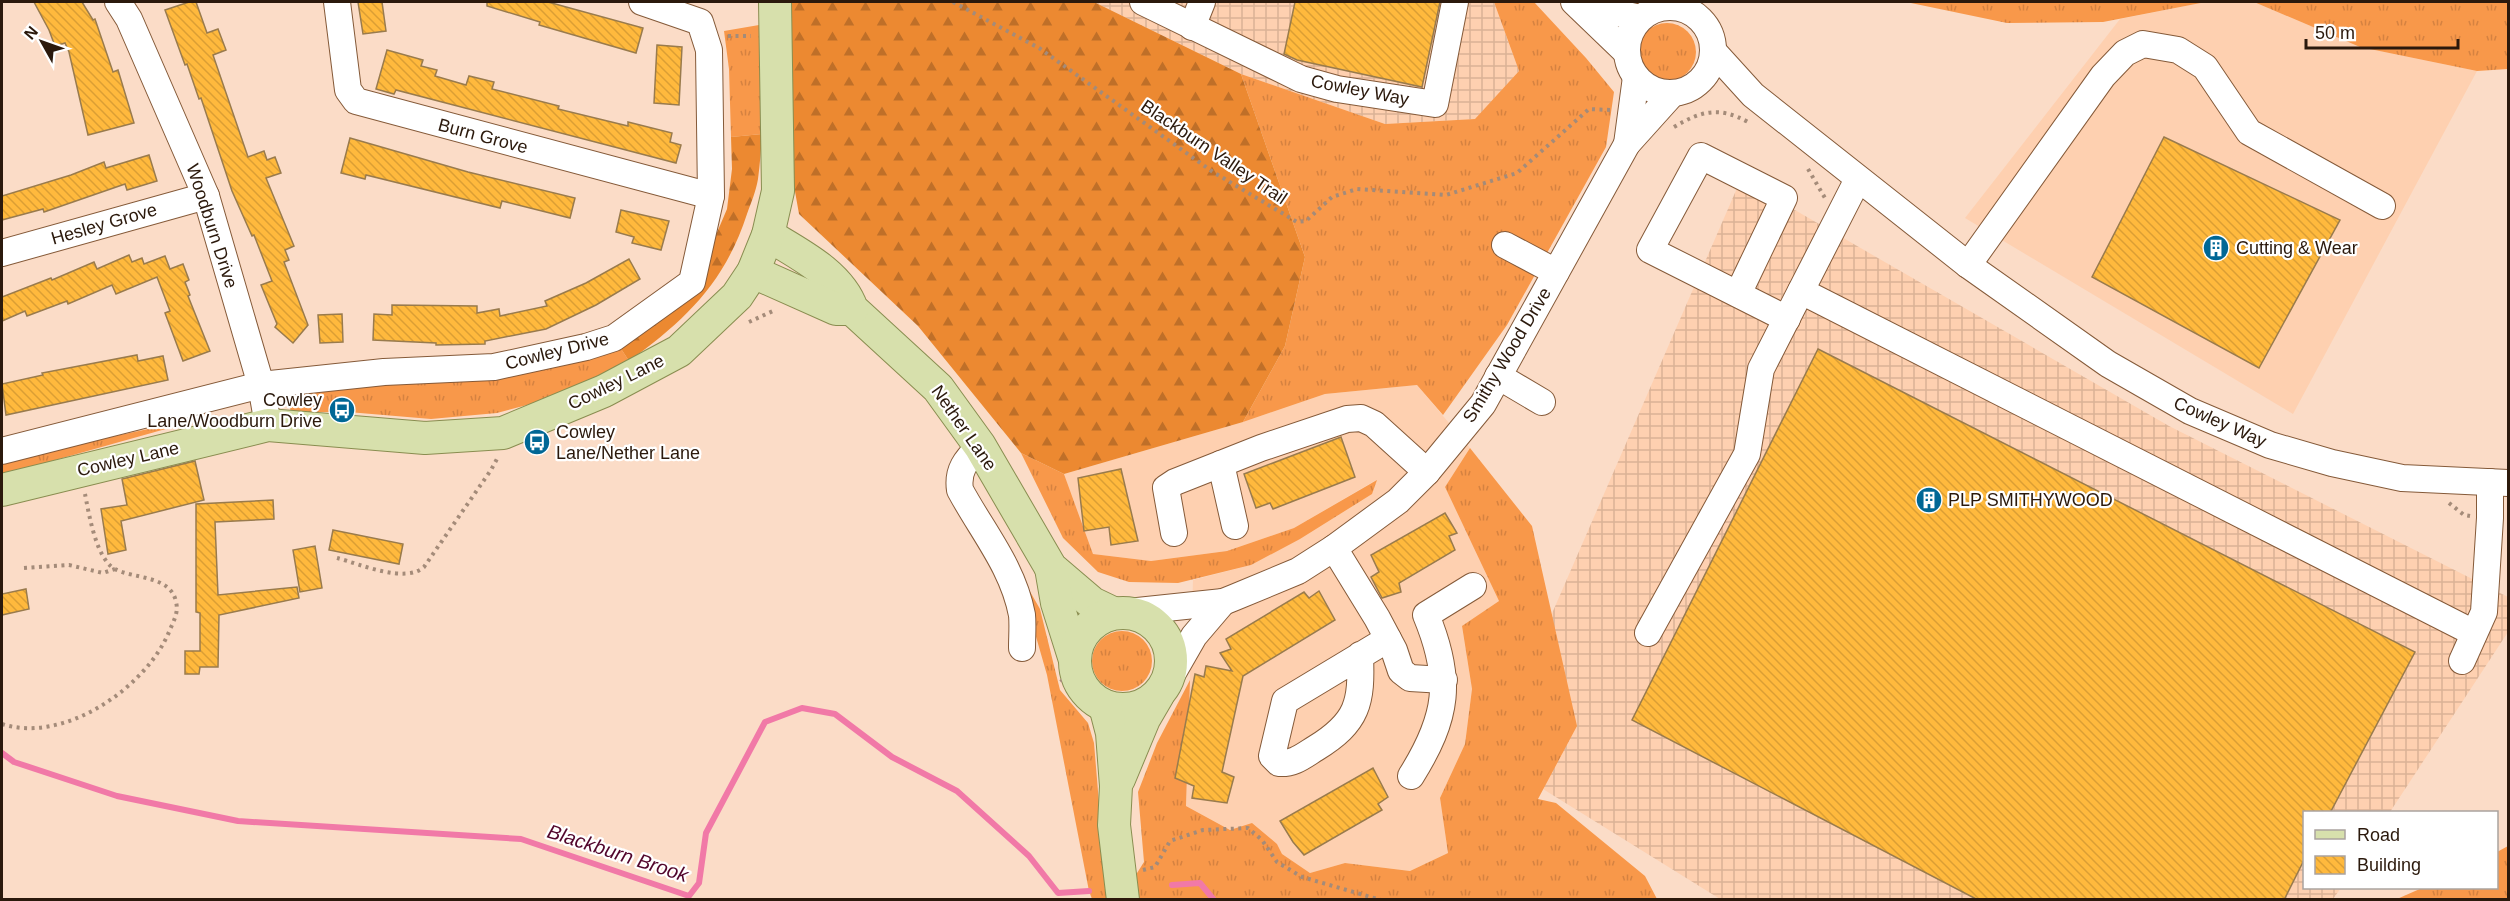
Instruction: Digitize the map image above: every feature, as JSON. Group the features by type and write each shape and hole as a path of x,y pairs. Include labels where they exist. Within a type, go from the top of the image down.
{"main road":[{"name":"Cowley Lane","path":"2,490 268,425 425,438 503,433 604,391 679,351 737,296 753,272 768,235 778,191 775,2"},
{"name":"Nether Lane","path":"768,235 806,258 847,292 852,309 938,388 980,447 1050,568 1074,657"},
{"path":"753,272 836,309 852,309"},
{"name":"Nether Lane","path":"1050,568 1092,603 1121,613"},
{"path":"1116,786 1143,719 1162,689 1171,668 1171,652 1166,638 1156,625 1143,616 1121,613 1098,619 1086,629 1078,642 1074,657 1075,672 1081,687 1091,698 1105,706 1119,710 1133,709 1146,704 1162,689"},
{"path":"1105,706 1112,733 1116,786 1114,825 1117,862 1124,900"}],"street":[{"name":"Woodburn Drive","path":"118,2 129,19 206,196 261,385 268,425"},
{"name":"Burn Grove","path":"337,2 348,90 356,101 711,196"},
{"path":"642,2 700,22 706,37"},
{"name":"Cowley Way","path":"1143,2 1300,79 1337,88 1435,104 1455,2"},
{"path":"1192,27 1202,2"},
{"path":"1576,3 1640,18"},
{"path":"1576,3 1626,52"},
{"path":"1668,5 1682,9 1700,19 1709,31 1713,51 1707,72 1698,84 1672,94 1657,92 1636,77 1629,67 1626,52 1628,38 1640,18 1668,5"},
{"name":"Cowley Drive","path":"2,451 261,385 384,372 494,367 614,338 692,282 711,196 709,50 706,37"},
{"path":"1968,266 2103,76 2125,53 2143,45 2178,50 2205,66 2249,132 2382,206"},
{"name":"Cowley Way","path":"1713,51 1753,95 1968,266 2108,364 2190,411 2271,445 2332,463 2402,478 2499,482"},
{"name":"Smithy Wood Drive","path":"1627,144 1636,77"},
{"name":"Cowley Way","path":"1698,84 1753,95"},
{"name":"Smithy Wood Drive","path":"1121,613 1222,603 1298,571 1334,548 1398,501 1427,472 1483,404 1627,144 1672,94"},
{"path":"1738,294 1784,198 1701,156 1650,250 1787,319"},
{"path":"1648,633 1747,454 1761,369 1858,179"},
{"name":"Hesley Grove","path":"2,253 206,196"},
{"path":"1505,245 1556,272"},
{"path":"1801,291 2475,633"},
{"path":"1498,376 1542,402"},
{"path":"1174,533 1166,488 1174,482 1347,419 1361,418 1374,424 1427,472"},
{"path":"980,447 962,466 958,479 960,490 996,548 1014,587 1022,616 1022,648"},
{"path":"1221,464 1235,526"},
{"path":"2462,661 2484,612 2490,518 2499,482"},
{"path":"1334,548 1388,639 1401,671 1410,678 1444,680"},
{"path":"1411,776 1425,754 1439,722 1444,680 1437,641 1426,615 1473,586"},
{"name":"Smithy Wood Drive","path":"1162,689 1194,636 1222,603"},
{"path":"1360,655 1388,639"}],"path":[{"name":"Blackburn Valley Trail","path":"953,2 1039,48 1213,172 1297,222 1306,221 1332,197 1357,189 1446,195 1517,173 1589,109 1631,111"},
{"path":"706,37 775,35"},
{"path":"1670,131 1675,126 1704,112 1736,115 1756,126"},
{"path":"1800,162 1808,170"},
{"path":"748,322 774,310 783,310"},
{"path":"337,558 404,576 417,573 424,567 492,470 500,452 503,433"},
{"path":"2,724 18,730 67,722 112,700 143,673 165,642 177,613 176,599 166,586 115,569 103,557 91,523 79,470"},
{"path":"24,568 69,565 103,573 115,569"},
{"path":"1117,862 1131,862 1143,870 1155,867 1170,842 1203,830 1248,828 1262,840 1277,862 1302,877 1381,900"}],"shaded area":[{"path":"1094,2 1494,2 1519,71 1476,119 1385,124 1241,74"},
{"path":"2206,2 2254,2 2360,47 2477,71 2293,414 1965,218 2120,19"},
{"path":"1741,179 2169,426 2508,597 2508,632 2391,811 2303,811 2303,889 2340,889 2333,899 1720,899 1490,756"},
{"path":"1417,385 1470,448 1445,487 1499,601 1462,627 1472,689 1465,744 1440,798 1448,853 1410,871 1345,863 1310,873 1281,854 1277,844 1230,830 1186,806 1193,580 1251,565 1376,480 1294,528 1227,551 1151,561 1093,554 1064,474 1243,422 1325,394"}],"green space":[{"path":"781,2 1094,2 1241,74 1305,257 1285,346 1243,422 1064,474 1021,453 918,326 799,214 781,112"},
{"path":"1494,2 1534,2 1614,92 1606,147 1507,325 1443,415 1417,385 1325,394 1243,422 1285,346 1305,257 1241,74 1385,124 1475,119 1519,71"},
{"path":"1906,2 2206,2 2103,22 2007,23"},
{"path":"2254,2 2508,2 2508,69 2477,71 2360,47"},
{"path":"1667,23 1678,25 1691,36 1696,52 1694,63 1683,76 1667,81 1656,79 1643,68 1638,52 1640,41 1651,28"},
{"path":"759,25 762,134 731,137 729,69 724,31"},
{"path":"762,134 756,188 738,238 727,260 715,280 686,314 629,361 614,338 707,256 727,209 732,169 731,137"},
{"path":"614,338 629,361 561,396 497,413 431,419 348,412 291,412 283,383"},
{"path":"219,414 2,475 2,460"},
{"path":"1470,448 1532,526 1577,726 1538,799 1556,803 1645,876 1657,899 1136,900 1132,881 1144,862 1138,792 1157,743 1190,680 1186,806 1230,830 1252,823 1277,844 1282,854 1310,873 1345,863 1410,871 1448,853 1440,798 1465,744 1472,689 1462,626 1499,601 1445,487"},
{"path":"1021,453 1064,474 1093,554 1151,561 1227,551 1294,528 1377,480 1372,494 1300,539 1251,565 1178,583 1129,582 1098,572 1063,538"},
{"path":"1016,567 1040,609 1060,690 1088,723 1094,743 1107,899 1092,899 1089,891 1047,675"},
{"path":"1116,631 1128,631 1144,639 1150,649 1152,661 1150,673 1144,683 1128,691 1116,691 1100,683 1092,667 1092,655 1100,639"},
{"path":"2508,846 2508,899 2397,899 2420,889 2498,889 2498,851"}],"building":[{"path":"34,2 82,2 93,20 95,19 113,72 118,70 134,123 88,135 69,52 65,43 55,46"},
{"path":"196,2 207,33 218,29 226,50 213,55 248,157 264,151 267,160 275,157 281,173 266,178 294,246 285,250 289,260 284,262 308,325 293,343 275,327 277,324 261,285 272,281 254,235 252,236 232,191 201,98 199,99 187,64 185,65 165,10"},
{"path":"358,2 382,2 386,31 363,34"},
{"path":"487,2 548,2 643,28 636,53 539,25 540,22 487,6"},
{"path":"1295,2 1440,2 1422,87 1297,60 1284,54"},
{"path":"657,45 682,47 679,105 654,103"},
{"path":"387,50 423,60 421,66 437,70 435,76 466,85 469,76 494,82 492,89 559,106 558,109 628,126 628,122 672,133 670,142 681,145 676,163 396,90 394,94 376,89"},
{"name":"Cutting & Wear","path":"2164,137 2340,220 2259,368 2092,277"},
{"path":"350,138 468,172 575,198 570,218 502,201 500,208 366,175 365,179 341,173"},
{"path":"149,155 157,181 127,190 125,184 44,212 43,209 2,220 2,196 71,175 104,162 106,168"},
{"path":"621,210 669,221 661,250 632,243 634,237 616,232"},
{"path":"129,255 132,262 142,258 144,264 165,256 170,269 183,264 189,280 185,282 190,295 188,296 210,351 183,361 165,313 170,311 157,277 116,294 112,285 68,304 67,301 27,316 25,311 2,321 2,297 51,278 52,280 94,262 97,269"},
{"path":"629,259 640,279 596,305 546,329 485,341 485,344 436,345 436,343 373,340 374,314 392,315 392,305 477,306 477,313 499,309 500,316 547,306 545,301 586,283"},
{"path":"342,314 343,342 320,343 318,315"},
{"name":"PLP SMITHYWOOD","path":"1818,349 2415,652 2331,811 2303,811 2303,862 2284,900 1978,900 1632,720"},
{"path":"137,355 138,361 163,356 168,380 6,415 2,384 43,375 42,373"},
{"path":"1341,437 1355,477 1273,509 1270,503 1256,508 1244,474"},
{"path":"195,461 204,500 121,521 126,550 108,554 101,509 127,505 122,479"},
{"path":"1121,469 1138,541 1111,545 1109,527 1084,531 1078,478"},
{"path":"273,500 274,519 215,522 218,595 297,587 299,598 219,615 218,667 200,667 199,674 185,674 185,651 200,651 200,613 196,612 196,504"},
{"path":"1445,513 1457,533 1449,536 1455,550 1399,583 1401,592 1382,598 1371,577 1379,572 1371,555"},
{"path":"333,530 403,544 399,564 329,550"},
{"path":"315,546 322,588 300,592 293,550"},
{"path":"26,589 29,609 2,615 2,594"},
{"path":"1319,591 1335,620 1243,676 1222,772 1234,777 1227,803 1192,798 1194,786 1175,778 1195,674 1204,677 1206,666 1232,671 1220,653 1231,649 1226,639 1304,592 1309,598"},
{"path":"1373,768 1388,797 1378,804 1382,810 1304,855 1280,821"}],"waterway":[{"name":"Blackburn Brook","path":"2,753 14,762 117,796 238,821 521,839 689,896 699,883 706,833 765,722 802,708 835,714 892,757 957,791 1029,856 1058,893 1089,891"},
{"path":"1172,885 1200,883 1214,900"}],"place":[{"name":"Cutting & Wear","path":"2216,248"},
{"name":"Cowley Lane/Woodburn Drive","path":"342,410"},
{"name":"Cowley Lane/Nether Lane","path":"537,442"},
{"name":"PLP SMITHYWOOD","path":"1929,500"}]}
